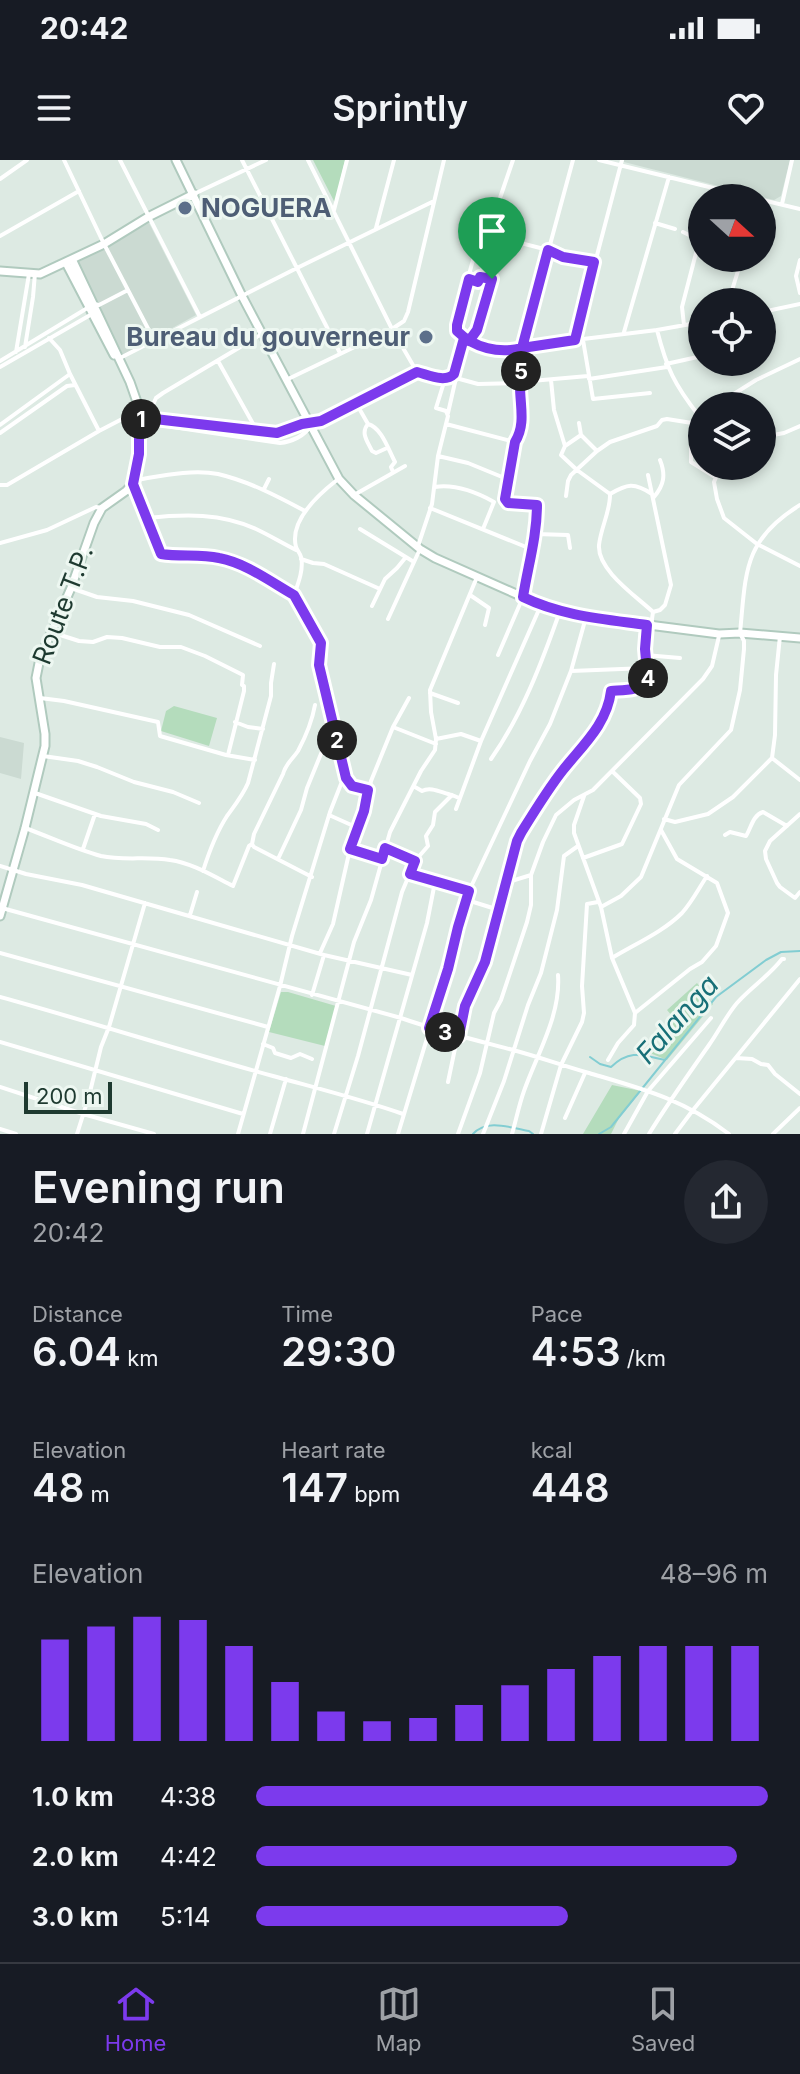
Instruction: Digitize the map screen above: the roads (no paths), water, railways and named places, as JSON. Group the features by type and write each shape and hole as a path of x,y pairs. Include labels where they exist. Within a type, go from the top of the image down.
{"street":[{"path":"0,179 26,161 37,160"},
{"path":"72,160 65,162 154,340"},
{"path":"120,160 200,317"},
{"path":"176,160 242,296 339,479 419,548 477,577 560,611 719,634 800,638"},
{"path":"242,160 340,353"},
{"path":"0,271 40,274 266,160"},
{"path":"308,160 392,329 417,372"},
{"path":"334,210 347,160"},
{"path":"376,228 394,160"},
{"path":"285,380 404,321 444,160"},
{"path":"469,279 478,282 480,277 513,160"},
{"path":"498,655 523,597 536,534 537,505 507,502 505,499 523,415 520,383 522,348 573,160"},
{"path":"599,160 622,163 697,184"},
{"path":"782,204 792,160 800,162"},
{"path":"575,340 622,163"},
{"path":"624,333 669,177"},
{"path":"0,236 79,191"},
{"path":"118,359 434,201"},
{"path":"776,203 800,209"},
{"path":"655,223 675,229"},
{"path":"493,229 485,234 478,245 457,325 457,331 467,339 486,348 512,350 688,325"},
{"path":"683,232 688,234"},
{"path":"448,413 436,408 454,374 467,339 477,330 501,238 563,257 594,262"},
{"path":"800,260 796,276 800,293"},
{"path":"69,261 146,423 280,443 307,432 311,424"},
{"path":"24,351 33,297 32,272"},
{"path":"15,358 32,272"},
{"path":"684,326 682,307 691,272"},
{"path":"480,277 492,279"},
{"path":"0,364 128,290"},
{"path":"776,309 800,304"},
{"path":"0,364 94,309"},
{"path":"579,321 585,339 588,378 594,400 650,393"},
{"path":"657,330 667,366 688,402"},
{"path":"262,334 156,398 143,418 133,482 161,554 221,558 294,595 321,643 319,665 346,778 352,786 368,790"},
{"path":"49,338 60,350 99,431"},
{"path":"737,392 800,359"},
{"path":"0,485 19,479 126,417 277,433 321,421 417,372 478,384 520,383 588,378 688,360"},
{"path":"218,361 257,431"},
{"path":"0,425 70,374"},
{"path":"388,619 414,562 432,504 451,378"},
{"path":"551,380 554,410 565,446"},
{"path":"0,433 67,386 75,385"},
{"path":"41,395 44,402"},
{"path":"356,403 368,424 379,430 395,462 391,465 393,472"},
{"path":"566,496 568,481 577,470 597,451 617,439 657,426 662,420 688,423"},
{"path":"579,423 581,435 597,451"},
{"path":"368,424 364,432 372,451 376,453 387,448"},
{"path":"446,424 515,442"},
{"path":"776,434 800,426"},
{"path":"581,435 565,446 561,455 610,494"},
{"path":"438,456 468,463 507,479"},
{"path":"653,496 662,487 664,471 660,460"},
{"path":"354,495 405,466"},
{"path":"133,482 218,474 264,489 305,511"},
{"path":"648,475 671,585 665,605 653,612"},
{"path":"264,489 269,479"},
{"path":"294,595 301,559 296,550 297,531 305,511 339,479"},
{"path":"715,480 717,499 724,518 757,544 800,566"},
{"name":"Route T.P.","path":"1,910 43,756 45,734 36,678 40,658 71,588 94,523 102,508 133,482"},
{"path":"610,494 625,486 640,487 653,496"},
{"path":"435,487 466,490 494,502 483,529"},
{"path":"610,494 599,547 602,562 653,612"},
{"path":"541,1134 561,1065 584,1013 582,986 587,904 599,904 621,896 641,877 683,779 734,726 744,649 740,633 747,571 757,544 774,522 800,505"},
{"path":"0,543 47,530 96,507 102,508"},
{"path":"430,508 531,549"},
{"path":"147,518 213,516 254,528 296,550"},
{"path":"360,529 414,562"},
{"path":"536,534 567,535 570,548"},
{"path":"372,606 385,579 406,557"},
{"path":"301,559 324,564 380,589"},
{"path":"303,1134 348,961 371,900 385,848 397,818 435,750 430,693 477,577"},
{"path":"71,588 97,597 133,601 189,615 260,646"},
{"path":"470,595 489,608 485,625"},
{"path":"456,809 481,741 541,605"},
{"path":"491,759 506,736 538,670 560,611"},
{"path":"448,1082 465,1006 485,962 517,841 561,773 590,738 608,708 611,691 627,690 645,685 648,681 645,655 653,612"},
{"path":"398,1134 469,891 550,724 571,671 586,617"},
{"path":"51,632 79,641 93,642 107,637 160,647 177,646 238,671 243,675 244,686 228,755"},
{"path":"458,1134 480,1073 494,1013 527,922 531,905 531,875 553,819 612,771 703,679 712,666 719,634"},
{"path":"664,819 675,822 708,814 733,797 772,758 780,636"},
{"path":"645,655 680,658"},
{"path":"203,871 222,825 244,794 271,696 274,664"},
{"path":"571,671 647,668"},
{"path":"430,693 458,703"},
{"path":"39,698 158,722 160,736 255,760"},
{"path":"312,995 368,790 393,727 409,698"},
{"path":"25,828 115,858 166,859 203,871 233,886 285,766 306,736 315,705"},
{"path":"235,722 263,729"},
{"path":"393,727 436,742 461,734 481,741"},
{"path":"278,859 301,810 325,744 325,735"},
{"path":"43,756 78,761 199,803"},
{"path":"772,758 800,780"},
{"path":"583,858 622,844 641,804 640,798 612,771"},
{"path":"238,1134 329,815 346,778"},
{"path":"415,787 459,798"},
{"path":"33,793 95,814 149,825 158,830"},
{"path":"334,1134 402,892 415,861 428,846 426,836 433,825 435,812 452,795"},
{"path":"584,796 574,825 578,846 599,904 612,958 635,1013 634,1025 608,1060"},
{"path":"725,835 729,831 746,836 755,817 763,812 787,826"},
{"path":"83,849 95,814"},
{"path":"800,814 765,851 780,887 795,898 800,892"},
{"path":"329,815 358,828"},
{"path":"635,1013 702,962 716,946 728,913 717,883 677,859 661,830"},
{"path":"252,844 312,877"},
{"path":"483,1134 548,949 564,856 578,846"},
{"path":"385,848 415,861"},
{"path":"350,849 382,859"},
{"path":"0,866 82,885 348,961 412,975"},
{"path":"410,874 469,891"},
{"path":"508,882 531,875"},
{"path":"612,958 652,935 680,914 707,876"},
{"path":"367,1134 427,923 435,882"},
{"path":"190,915 197,892"},
{"path":"466,900 499,910"},
{"path":"77,1134 145,903"},
{"path":"1,910 401,1018 645,1089 671,1098 729,1134"},
{"path":"0,953 268,1027"},
{"path":"649,1134 736,1005 784,959"},
{"path":"513,1130 553,1013 559,990 558,975"},
{"path":"675,1134 800,979"},
{"path":"0,997 403,1114"},
{"path":"624,1134 645,1089 711,1018"},
{"path":"0,1042 244,1114"},
{"path":"263,1044 273,1048 275,1053 288,1057 300,1054 312,1059"},
{"path":"736,1058 752,1059 768,1065 800,1094"},
{"path":"565,1118 586,1072"},
{"path":"270,1134 286,1079"},
{"path":"0,1087 154,1134"},
{"path":"773,1134 800,1108"},
{"path":"0,1129 16,1134"}],"waterway":[{"name":"Falanga","path":"599,1134 611,1127 716,997 766,960 781,952 800,951"},
{"path":"590,1057 611,1067 630,1056 643,1055 665,1060"},
{"name":"Falanga","path":"473,1134 492,1125 533,1134"}],"place":[{"name":"NOGUERA","path":"185,208"},
{"name":"Bureau du gouverneur","path":"426,337"}]}
